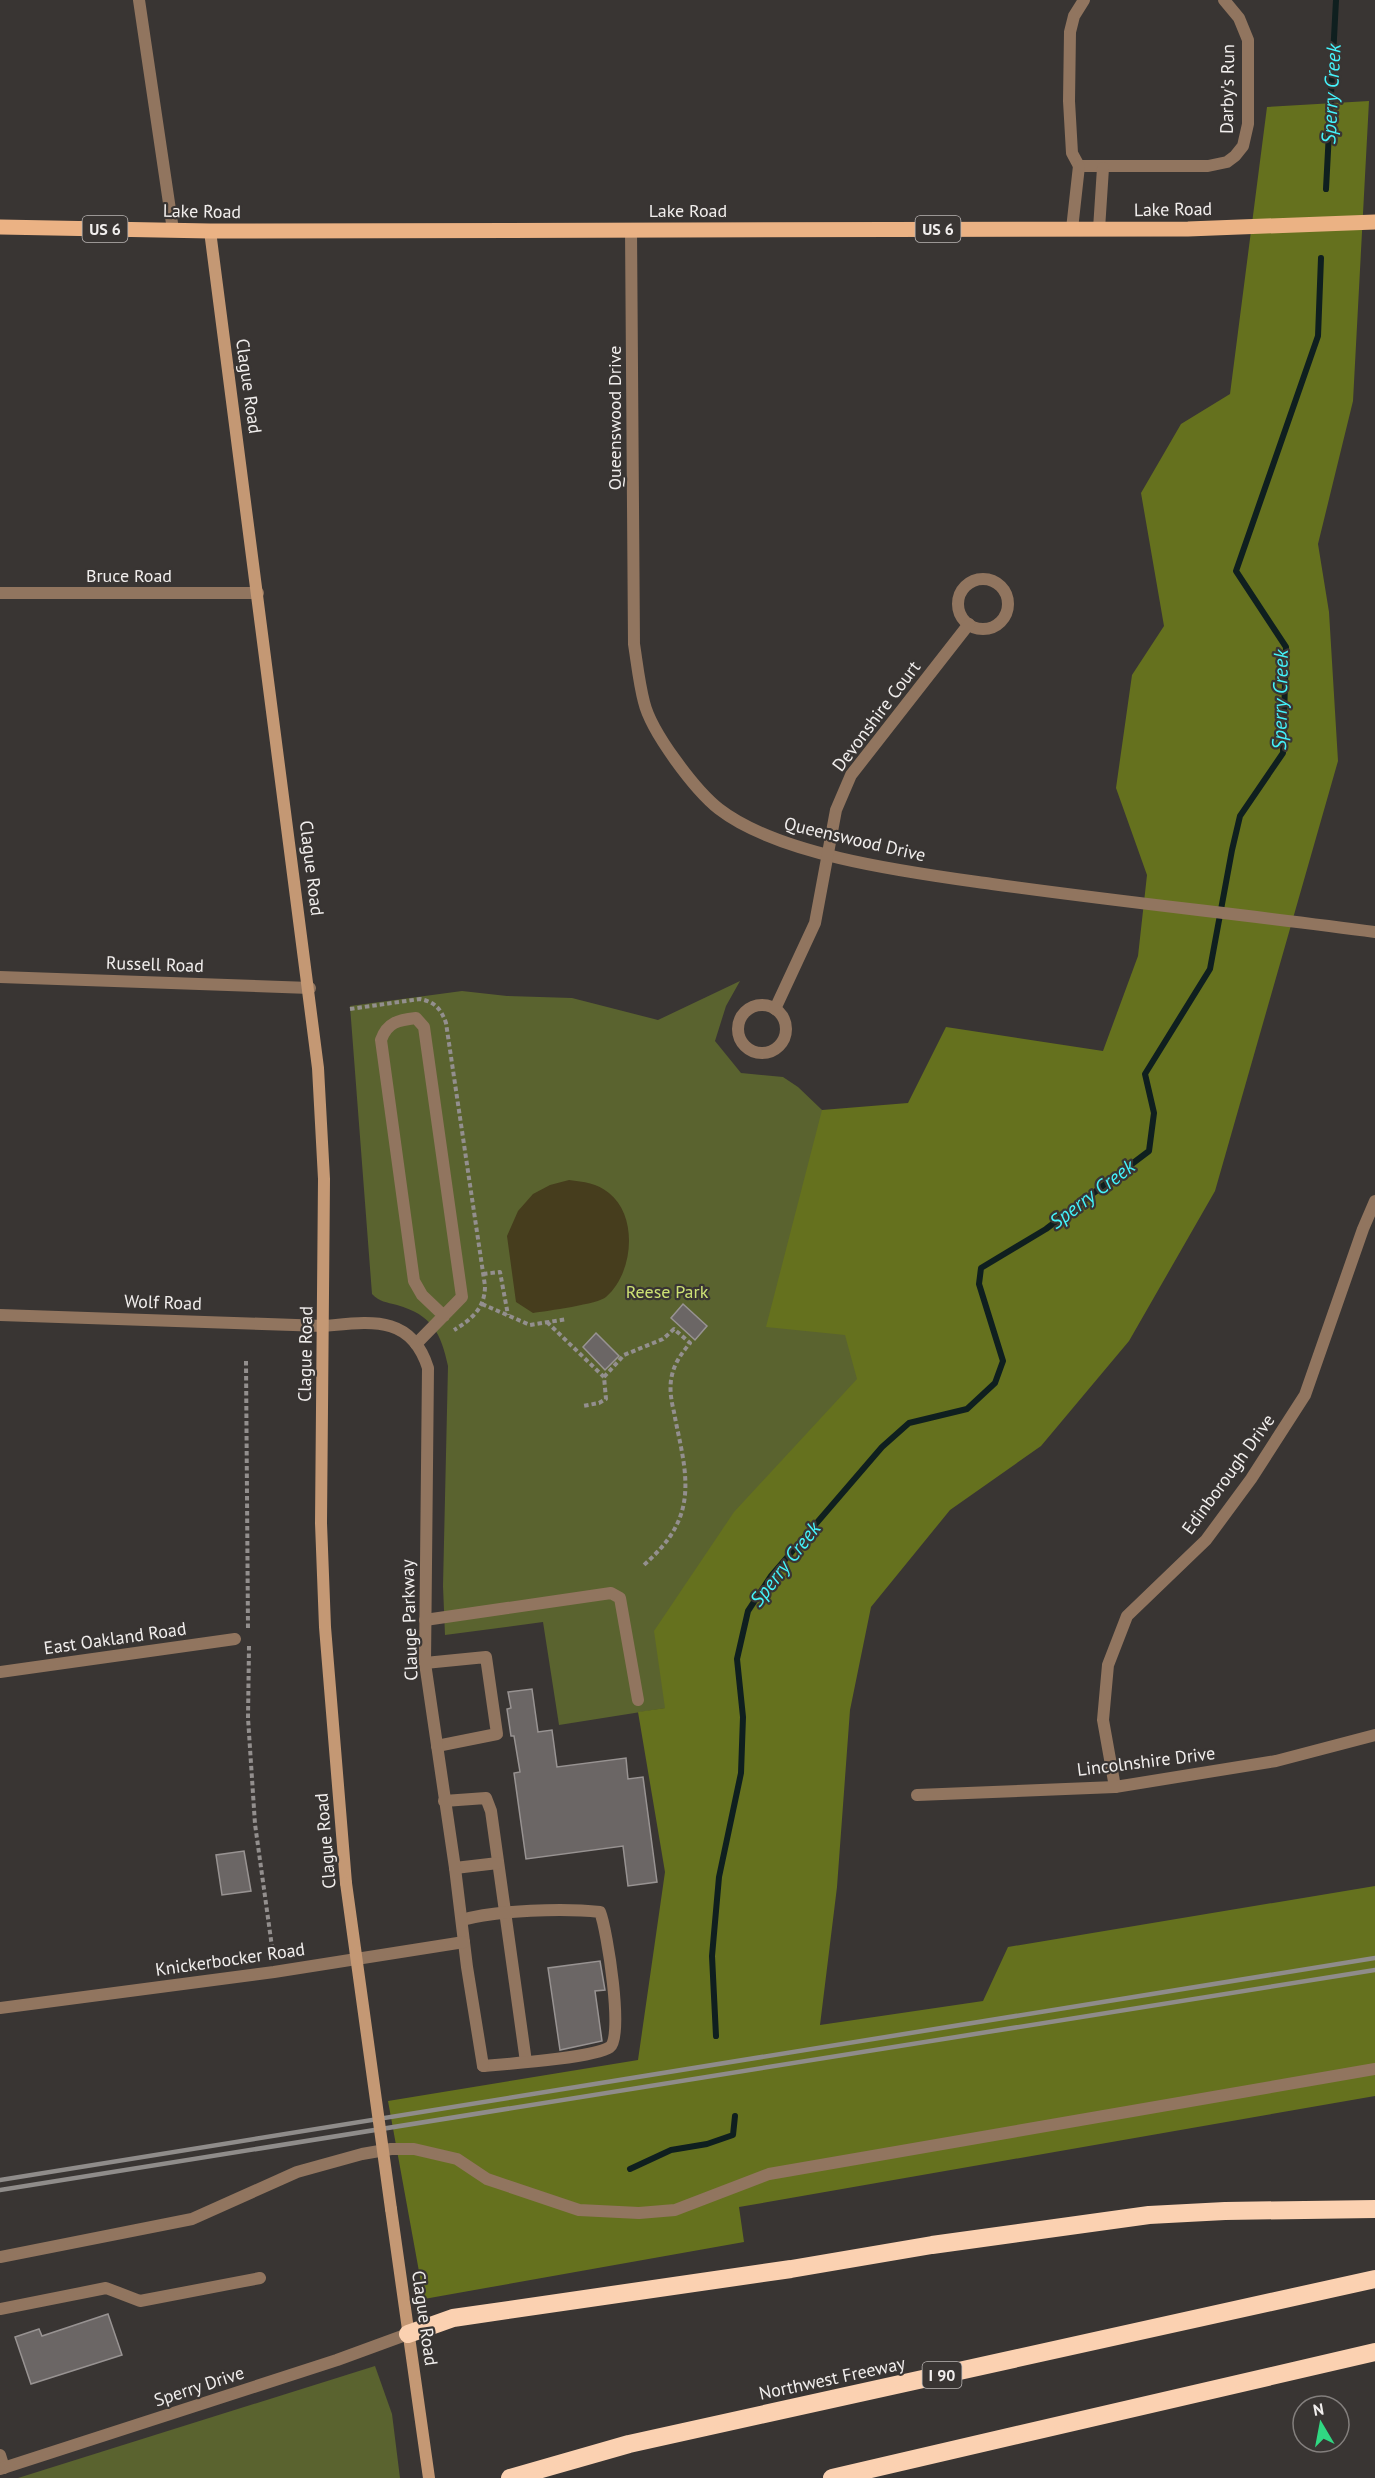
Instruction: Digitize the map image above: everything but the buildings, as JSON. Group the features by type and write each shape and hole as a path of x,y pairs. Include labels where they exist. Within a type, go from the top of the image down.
{"highway":[{"path":"408,2334 453,2318 791,2269 944,2243 1149,2215 1225,2211 1375,2209"},
{"name":"Northwest Freeway","path":"510,2478 629,2444 1375,2279"},
{"path":"832,2478 1375,2352"}],"main road":[{"name":"Lake Road","path":"0,227 210,231 1188,229 1375,222"},
{"name":"Clague Road","path":"210,231 310,987 318,1068 324,1179 321,1523 325,1626 346,1883 429,2478"}],"street":[{"path":"139,0 173,230"},
{"name":"Darby's Run","path":"1079,166 1103,168 1208,166 1227,162 1243,146 1248,124 1248,40 1239,18 1224,0"},
{"path":"1072,229 1079,166 1072,153 1070,32 1081,2"},
{"path":"1099,229 1103,168"},
{"name":"Queenswood Drive","path":"631,229 634,644 645,705 672,758 719,809 768,837 829,855 916,873 1094,898 1375,932"},
{"path":"979,579 995,582 1006,594 1007,611 1003,618 989,628 981,629 969,624 958,609 960,593 965,586 979,579"},
{"name":"Bruce Road","path":"0,593 258,593"},
{"name":"Devonshire Court","path":"775,1009 815,922 836,810 851,775 969,624"},
{"name":"Russell Road","path":"0,977 310,987"},
{"path":"759,1005 775,1009 785,1020 787,1029 782,1043 777,1049 761,1054 747,1048 741,1042 738,1026 745,1012 759,1005"},
{"path":"416,1344 444,1316 462,1297 424,1027 416,1018 396,1021 384,1029 381,1040 414,1281 422,1295 444,1316"},
{"name":"Edinborough Drive","path":"1115,1787 1103,1720 1108,1665 1127,1616 1206,1540 1251,1479 1305,1395 1375,1201"},
{"name":"Wolf Road","path":"0,1315 324,1326"},
{"name":"Clauge Parkway","path":"324,1326 390,1324 404,1332 416,1344 424,1355 428,1368 425,1663 444,1801 483,2066 526,2062"},
{"path":"425,1620 611,1593 620,1598 638,1700"},
{"name":"East Oakland Road","path":"0,1672 235,1639"},
{"path":"425,1663 486,1657 497,1734 437,1746"},
{"name":"Lincolnshire Drive","path":"917,1795 1115,1787 1276,1761 1375,1735"},
{"path":"444,1801 486,1798 491,1811 505,1914 526,2062 593,2052 610,2047 614,2043 616,2029 609,1951 600,1912 570,1911 505,1914 480,1915 462,1920"},
{"path":"455,1868 498,1863"},
{"name":"Knickerbocker Road","path":"0,2008 263,1973 464,1942"},
{"path":"0,2257 192,2219 297,2172 362,2154 391,2149 414,2149 457,2159 487,2179 579,2210 648,2212 675,2210 769,2174 1375,2069"},
{"path":"0,2309 106,2288 140,2301 260,2278"},
{"name":"Sperry Drive","path":"2,2468 337,2360 408,2334"},
{"path":"0,2455 2,2468"}],"path":[{"path":"483,1274 500,1272 508,1315"},
{"path":"482,1304 530,1324 567,1319"},
{"path":"547,1322 603,1377 606,1399 599,1403 582,1406"},
{"path":"603,1377 624,1355 663,1339 674,1329 690,1343 677,1361 671,1377 670,1395 686,1477 685,1497 679,1520 668,1541 644,1565"},
{"path":"246,1361 248,1718 255,1824 272,1947"}],"green space":[{"path":"1369,101 1353,401 1318,544 1329,612 1338,761 1215,1191 1129,1341 1041,1446 950,1510 871,1607 850,1710 837,1887 820,2025 983,2001 1008,1947 1375,1886 1375,2096 739,2207 744,2242 424,2299 388,2101 638,2060 665,1872 638,1712 665,1708 654,1631 734,1512 857,1379 845,1335 766,1327 822,1110 908,1103 946,1027 1103,1051 1138,956 1147,875 1116,788 1132,675 1164,626 1141,493 1181,424 1230,394 1267,107"},
{"name":"Reese Park","path":"740,981 726,1006 715,1041 741,1073 783,1077 798,1087 867,1153 994,1218 666,1708 559,1725 543,1622 445,1635 443,1586 448,1366 438,1335 427,1320 409,1309 378,1299 372,1294 350,1006 462,991 507,996 572,998 658,1020"},
{"path":"375,2366 392,2414 400,2478 18,2478"}],"sand":[{"path":"569,1180 600,1187 619,1203 628,1230 627,1260 615,1287 601,1300 533,1313 516,1302 507,1236 518,1211 533,1194 550,1185"}],"waterway":[{"name":"Sperry Creek","path":"1326,189 1336,0"},
{"name":"Sperry Creek","path":"716,2036 712,1956 719,1877 741,1773 743,1717 737,1659 748,1611 771,1576 882,1447 909,1423 967,1409 995,1383 1003,1361 979,1284 981,1268 1046,1229 1149,1151 1154,1113 1145,1074 1210,969 1240,816 1283,753 1286,647 1236,571 1318,336 1321,258"},
{"path":"630,2169 671,2150 707,2144 733,2135 735,2116"}],"railway":[{"path":"0,2180 1375,1958"},
{"path":"0,2190 1375,1970"}]}
